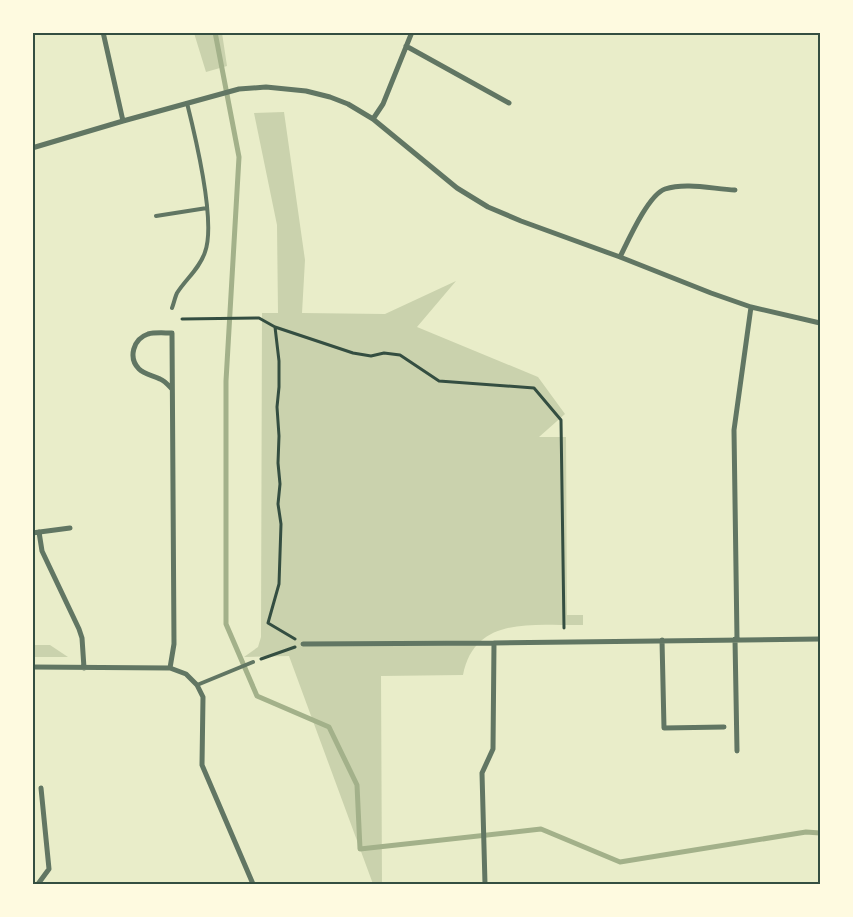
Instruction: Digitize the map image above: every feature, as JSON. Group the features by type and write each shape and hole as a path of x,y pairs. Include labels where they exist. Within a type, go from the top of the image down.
{"street":[{"path":"103,32 123,121"},
{"path":"373,119 383,104 412,32"},
{"path":"406,46 509,103"},
{"path":"32,148 240,89 266,87 306,91 348,104 373,119 457,188 488,207 751,307 820,323"},
{"path":"620,257 649,203 662,190 681,186 735,190"},
{"path":"737,751 734,430 751,307"},
{"path":"170,668 174,644 172,333 147,334 134,346 132,354 134,362 138,369 145,374 161,379 172,389"},
{"path":"32,533 70,528"},
{"path":"40,532 42,551 82,638 84,668"},
{"path":"303,644 494,644 820,638"},
{"path":"662,640 664,728 724,727"},
{"path":"485,884 482,772 493,748 494,644"},
{"path":"32,667 170,668 186,674 197,685 202,697 202,765 253,884"},
{"path":"38,884 49,869 41,788"}],"lane":[{"path":"172,308 177,294 200,263 206,250 209,233 207,208 194,127 188,103"},
{"path":"156,216 207,208"},
{"path":"197,685 253,662"}],"path":[{"path":"182,319 259,318 275,327 316,342 364,356 384,353 400,355 439,381 534,388 561,420 564,628"},
{"path":"275,327 279,378 277,408 280,436 278,463 280,484 278,504 280,524 279,584 268,622 303,644"},
{"path":"253,662 303,644"}],"green space":[{"path":"194,33 222,33 227,66 206,72"},
{"path":"284,112 305,260 302,313 385,314 456,281 417,327 538,377 565,414 539,437 566,437 567,615 583,615 583,625 528,625 494,633 480,642 470,655 463,675 381,676 382,884 373,884 289,656 244,657 258,647 261,637 262,313 278,313 277,225 254,113"},
{"path":"33,645 50,645 68,657 33,657"}],"waterway":[{"path":"215,32 239,157 226,381 226,624 257,696 329,727 357,785 360,849 541,829 620,862 806,832 820,833"}]}
